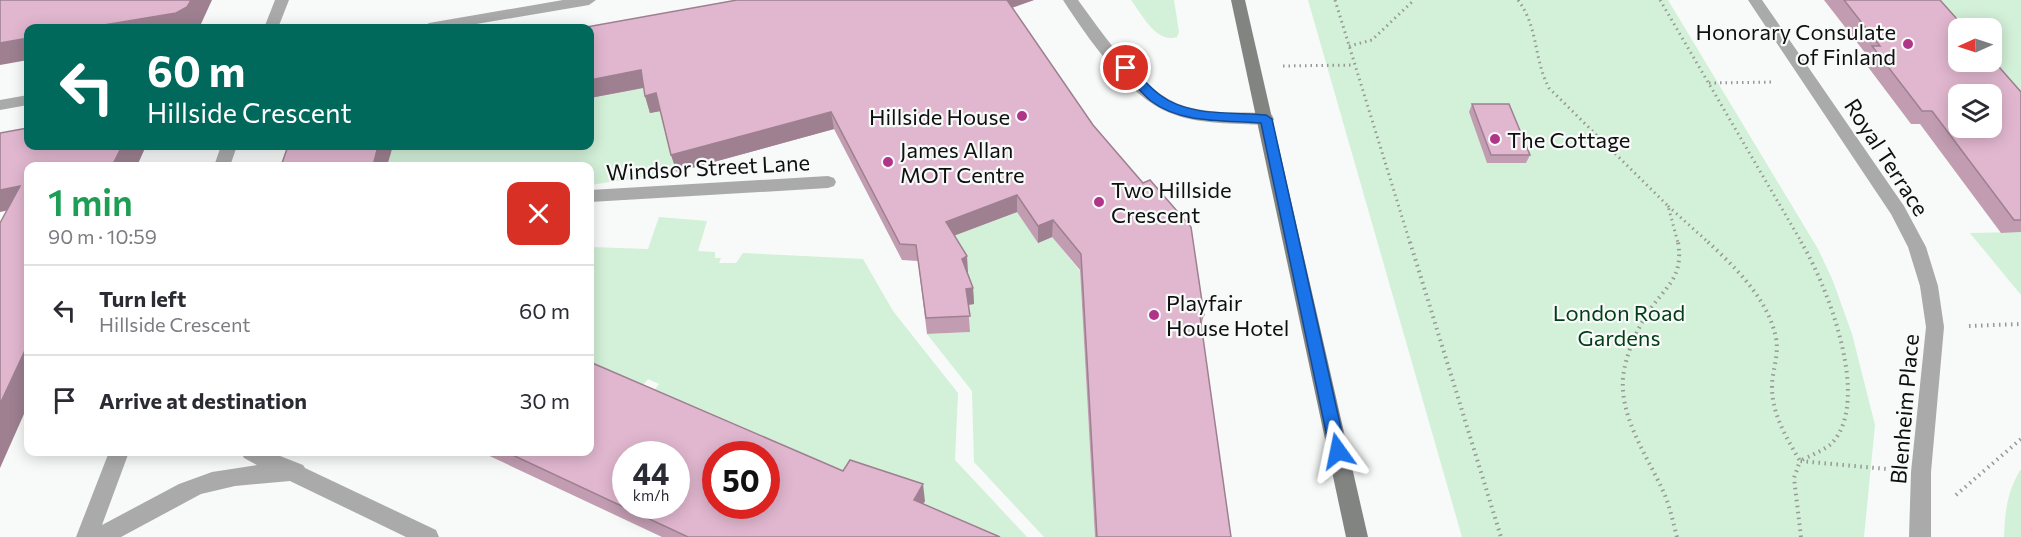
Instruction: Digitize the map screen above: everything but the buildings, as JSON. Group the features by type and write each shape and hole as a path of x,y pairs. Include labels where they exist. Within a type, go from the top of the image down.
{"main road":[{"path":"1239,0 1357,537"}],"street":[{"path":"273,24 282,0"},
{"path":"452,24 589,0"},
{"path":"1070,0 1113,55 1161,102 1193,114 1266,119"},
{"name":"Royal Terrace","path":"1755,0 1898,211 1917,247 1929,286"},
{"path":"0,105 24,101"},
{"name":"Windsor Street Lane","path":"594,196 828,182"},
{"name":"Blenheim Place","path":"1920,531 1921,472 1935,327 1929,286"},
{"path":"87,537 117,456"},
{"path":"260,456 296,471 428,537"},
{"path":"96,537 118,530 147,511 199,485 249,474 296,471"}],"path":[{"path":"1335,0 1501,537"},
{"path":"1349,46 1372,39 1414,0"},
{"path":"1518,0 1528,11 1535,28 1536,61 1540,74 1549,88 1745,282 1769,315 1778,347 1772,385 1773,402 1779,424 1800,461"},
{"path":"1660,0 1811,258 1837,324 1846,363 1847,414 1832,443 1800,461 1794,478 1801,537"},
{"path":"1254,66 1354,65"},
{"path":"1709,83 1810,82"},
{"path":"1668,206 1675,225 1678,271 1662,298 1647,313 1623,377 1626,402 1633,427 1665,496 1677,537"},
{"path":"1935,327 2021,324"},
{"path":"1920,531 2009,447 2021,439"},
{"path":"1800,461 1921,472"}],"green space":[{"path":"1131,0 1174,0 1179,32 1177,37 1169,38 1156,32"},
{"name":"London Road Gardens","path":"1308,0 1668,0 1818,249 1833,281 1852,334 1875,425 1864,537 1462,537"},
{"path":"1918,0 2021,0 2021,119 1997,72 2002,72 2002,18 1959,18 1947,14 1930,14"},
{"path":"647,87 703,102 668,138 677,172 594,184 594,162 388,162 392,150 594,150 594,97"},
{"path":"1013,207 1052,237 1080,271 1095,537 1044,537 974,462 972,391 927,334 970,332 938,223"},
{"path":"659,217 707,221 698,251 715,252 715,258 721,258 719,263 736,263 743,253 863,259 893,311 958,393 955,460 1027,537 962,537 916,517 925,501 847,489 780,459 780,441 739,441 647,400 659,384 648,379 635,395 594,378 594,247 648,249"},
{"path":"2021,232 2021,295 1970,233"},
{"path":"2021,469 2021,537 2004,537 2008,502"}],"place":[{"name":"Honorary Consulate of Finland","path":"1908,44"},
{"name":"Hillside House","path":"1022,116"},
{"name":"The Cottage","path":"1495,139"},
{"name":"James Allan MOT Centre","path":"888,162"},
{"name":"Two Hillside Crescent","path":"1099,202"},
{"name":"Playfair House Hotel","path":"1154,315"}],"route":[{"path":"1126,68 1155,98 1174,108 1193,114 1266,119 1338,451"}]}
